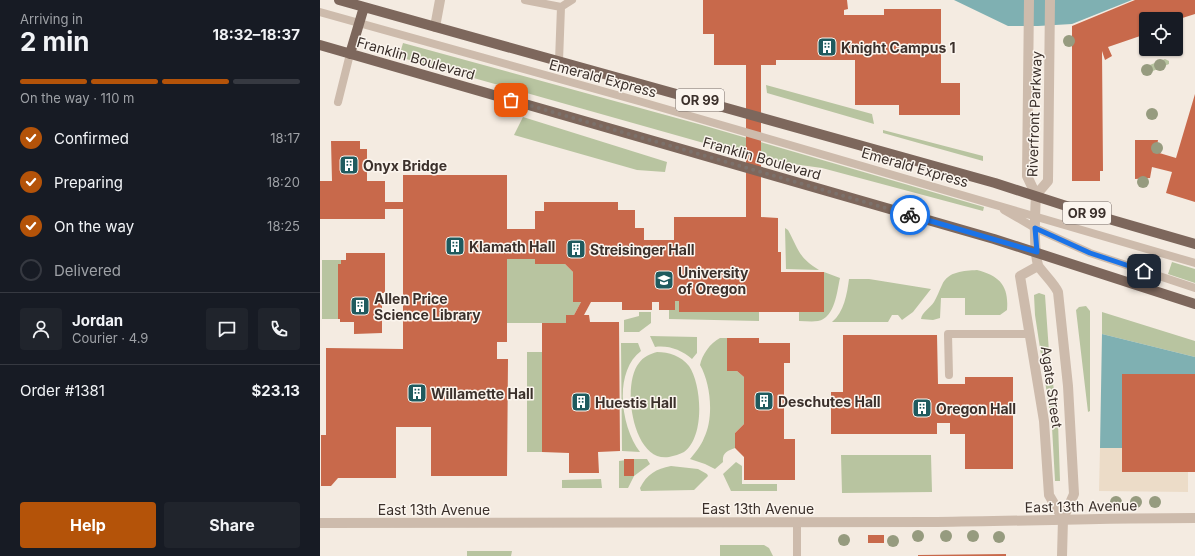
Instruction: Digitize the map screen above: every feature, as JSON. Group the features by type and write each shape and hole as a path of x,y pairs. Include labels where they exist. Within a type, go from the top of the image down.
{"main road":[{"name":"OR 99","path":"339,0 365,4 435,27 1036,195 1088,213 1195,244"},
{"path":"350,54 365,4"},
{"name":"Franklin Boulevard","path":"320,45 1037,252 1195,304"}],"street":[{"path":"435,27 440,0"},
{"name":"Riverfront Parkway","path":"1029,0 1027,176 1036,195 1048,181 1050,0"},
{"path":"1036,195 1035,228 1038,266"},
{"name":"Agate Street","path":"1062,556 1063,519 1074,494 1067,371 1058,292 1054,283 1038,266 1020,276 1044,421 1049,495 1063,519"},
{"name":"East 13th Avenue","path":"320,523 1033,521 1063,519 1195,518"}],"lane":[{"path":"530,0 561,7 572,0"},
{"path":"559,61 561,7"},
{"name":"Emerald Express","path":"320,12 642,102 1035,215 1195,263"},
{"path":"338,102 350,54"},
{"name":"Emerald Express","path":"995,204 1035,228 1090,253 1195,288"},
{"path":"949,376 948,334 1030,334"},
{"path":"797,522 797,556"}],"green space":[{"path":"403,43 702,125 984,207 983,211 822,168 764,160 399,57"},
{"path":"1165,59 1169,61 1169,64 1146,74 1142,72 1142,68"},
{"path":"766,85 872,114 874,124 767,93"},
{"path":"523,117 667,162 665,172 637,170 514,135"},
{"path":"883,130 983,156 983,161 883,133"},
{"path":"785,228 788,230 803,257 819,270 786,269"},
{"path":"507,259 535,259 536,264 565,264 573,272 573,301 581,302 574,315 566,315 566,323 507,323"},
{"path":"322,260 341,260 341,264 338,264 338,319 322,319"},
{"path":"1172,262 1195,269 1195,283 1168,274"},
{"path":"977,270 992,275 1001,283 1006,294 1007,310 1000,315 965,315 965,298 941,298 940,318 933,320 921,319 924,312 934,302 942,285 948,277 952,274"},
{"path":"824,272 840,278 832,310 824,319 818,321 799,321 799,312 824,312"},
{"path":"849,279 869,279 931,289 913,312 902,320 898,315 892,315 888,322 832,322 842,308 846,297"},
{"path":"1039,293 1045,295 1049,352 1058,422 1060,481 1055,481 1052,427 1035,315 1034,295"},
{"path":"675,301 679,301 679,312 759,312 759,321 669,319 669,310 674,310"},
{"path":"1086,306 1090,311 1090,411 1088,412 1076,310 1079,307"},
{"path":"639,312 651,312 651,323 639,332 624,332 624,320 639,316"},
{"path":"1102,312 1195,341 1195,357 1102,334"},
{"path":"650,336 697,337 697,353 692,359 675,349 655,347"},
{"path":"720,338 727,338 727,371 737,371 744,377 744,424 735,433 735,448 723,456 723,462 715,469 690,459 703,441 709,421 709,391 700,365 707,350"},
{"path":"621,343 638,343 641,351 632,360 626,372 623,386 623,400 628,429 633,442 640,452 622,451"},
{"path":"527,352 542,352 542,452 527,452"},
{"path":"657,352 674,355 689,366 697,385 699,398 698,423 691,445 684,452 669,457 657,456 647,448 639,436 631,404 631,388 634,374 639,363 649,355"},
{"path":"841,455 931,455 932,492 842,493"},
{"path":"647,459 650,464 634,476 628,488 619,488 619,461"},
{"path":"736,462 742,466 742,484 777,484 777,491 731,491 723,474"},
{"path":"671,466 698,469 708,476 694,490 641,491 640,488 643,483 652,473"},
{"path":"601,479 602,488 562,488 562,480"},
{"path":"720,545 764,545 769,548 773,556 720,556"},
{"path":"467,551 512,551 511,556 467,556"}],"shaded area":[{"path":"1100,448 1122,448 1188,472 1188,492 1099,491"}],"water":[{"path":"954,0 1132,0 1072,24 1008,26"},
{"path":"1102,334 1195,357 1195,374 1122,374 1122,448 1100,448"}],"building":[{"path":"703,0 847,0 848,9 844,10 844,15 884,15 884,9 941,9 941,83 960,83 960,115 899,115 899,105 855,105 855,60 776,60 776,65 761,65 761,217 778,218 778,252 781,252 781,272 824,272 824,312 679,312 679,301 675,301 675,310 659,310 659,302 652,302 652,310 622,310 622,302 591,302 584,315 589,315 590,322 619,322 620,451 598,452 599,473 569,473 569,453 542,452 542,323 566,323 566,315 574,315 581,302 573,302 573,272 565,264 535,264 535,259 507,259 507,342 497,342 497,359 508,359 507,476 431,476 431,427 396,427 396,478 338,478 331,486 321,486 321,435 326,435 326,348 403,349 403,209 385,209 385,219 320,219 320,181 332,181 331,141 360,141 360,149 367,149 367,181 385,181 385,202 403,202 403,175 507,175 507,229 535,229 535,211 544,211 544,202 618,202 618,210 635,210 635,228 644,228 644,240 674,240 674,217 746,217 746,65 714,65 714,34 703,34"},
{"path":"1135,0 1195,0 1195,14 1183,18 1183,12 1139,12 1139,36 1108,47 1112,56 1105,60 1102,51 1103,171 1100,171 1100,181 1072,181 1072,26"},
{"path":"1195,94 1195,202 1166,193 1172,172 1152,167 1150,178 1135,179 1135,140 1158,140 1156,152 1176,158"},
{"name":"Allen Price Science Library","path":"346,253 385,253 385,293 382,293 382,333 354,334 354,322 340,322 340,319 338,319 338,264 341,264 341,260 346,260"},
{"name":"Oregon Hall","path":"843,335 937,335 938,384 965,384 965,377 1013,377 1013,469 965,469 965,434 950,434 950,423 937,423 937,434 831,434 831,392 843,392"},
{"name":"Deschutes Hall","path":"727,338 759,338 759,343 790,343 790,363 784,363 784,439 795,439 795,480 744,480 744,457 735,448 735,433 744,424 744,377 737,371 727,371"},
{"path":"1122,374 1195,374 1195,472 1122,472"},
{"path":"624,459 634,459 634,476 624,476"},
{"path":"868,535 884,535 884,543 868,543"},
{"path":"1006,554 1006,556 918,556 918,555"}],"way so far":[{"path":"511,100 910,215"}],"place":[{"name":"Knight Campus 1","path":"827,47"},
{"name":"Onyx Bridge","path":"349,165"},
{"name":"Klamath Hall","path":"455,246"},
{"name":"Streisinger Hall","path":"576,249"},
{"name":"University of Oregon","path":"664,280"},
{"name":"Allen Price Science Library","path":"360,306"},
{"name":"Willamette Hall","path":"417,393"},
{"name":"Deschutes Hall","path":"764,401"},
{"name":"Huestis Hall","path":"581,402"},
{"name":"Oregon Hall","path":"922,408"}],"route":[{"path":"910,215 1037,252 1035,228 1090,253 1144,271"}]}
